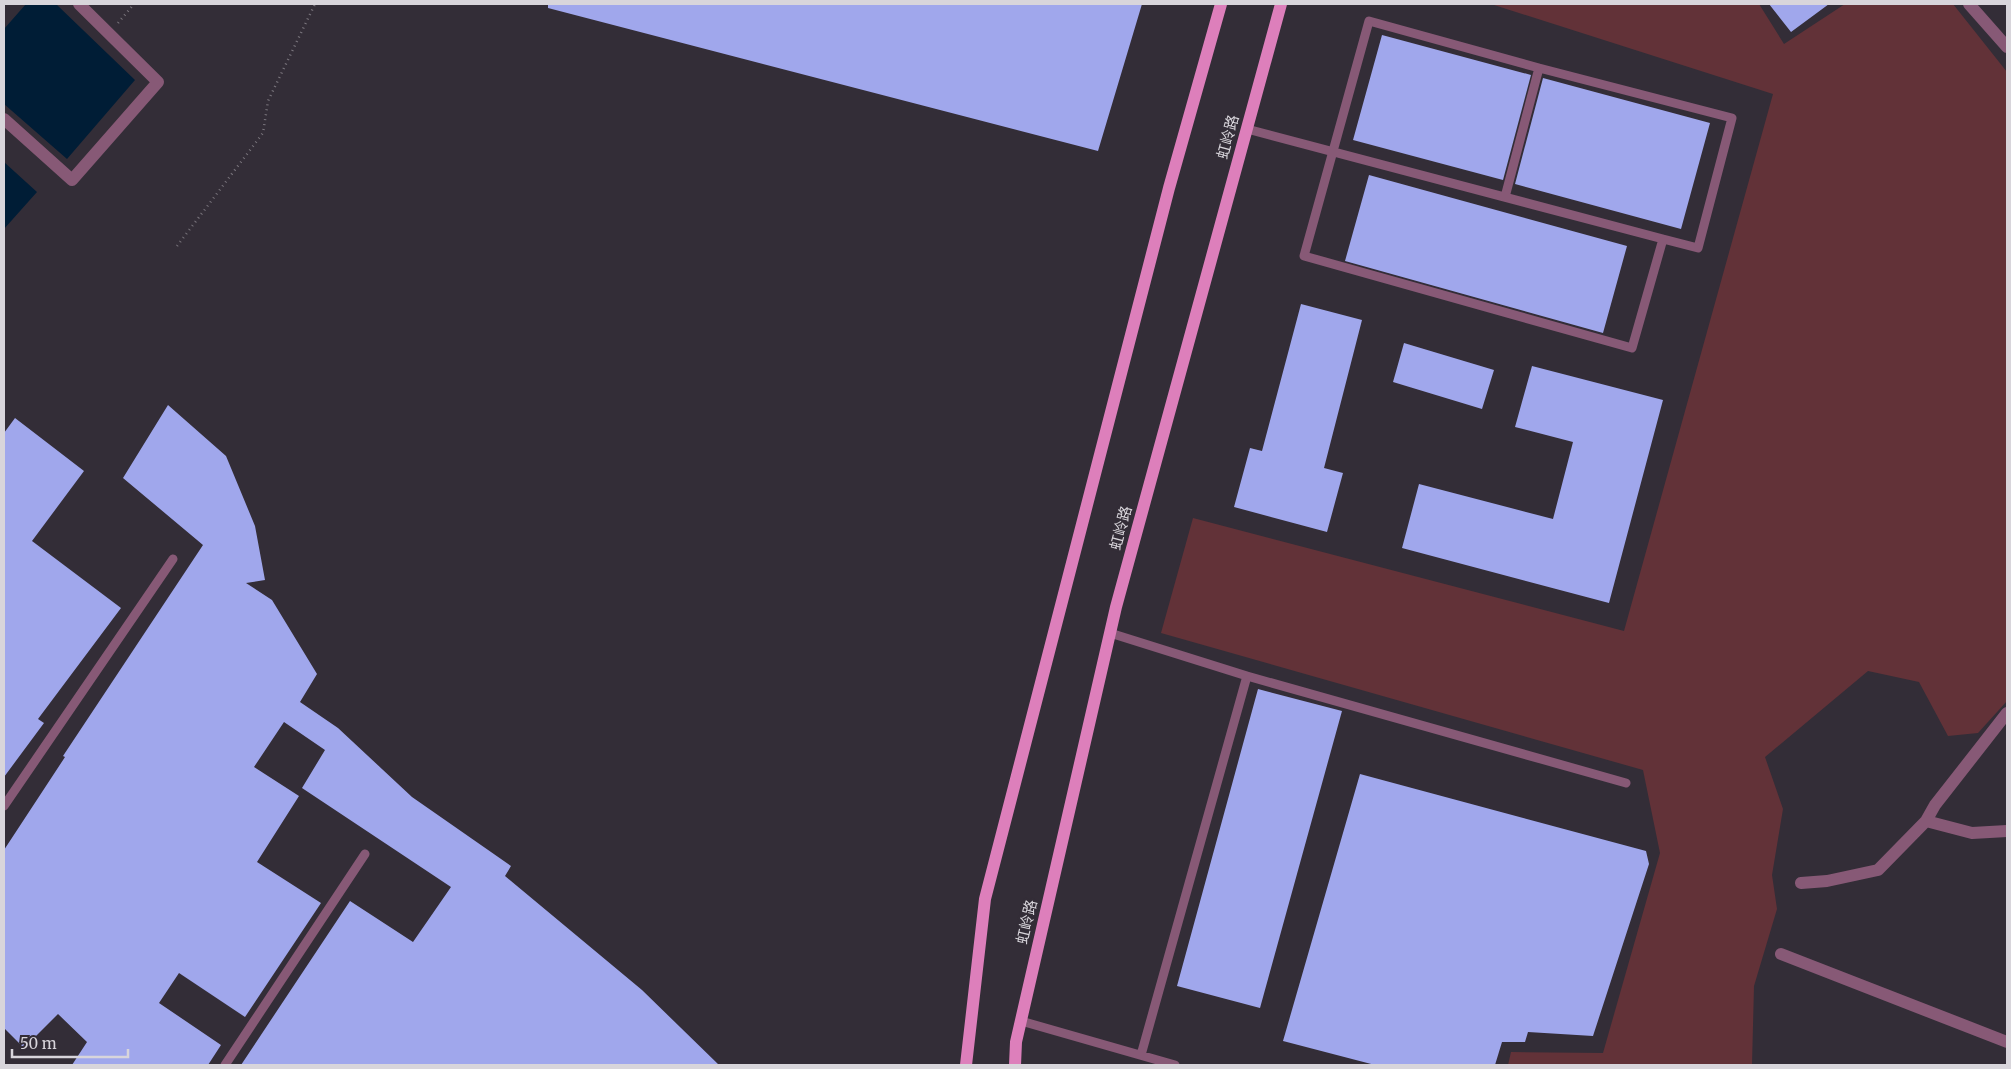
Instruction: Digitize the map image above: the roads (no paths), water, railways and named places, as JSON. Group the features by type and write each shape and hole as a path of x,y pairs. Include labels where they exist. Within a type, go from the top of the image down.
{"main road":[{"path":"966,1065 985,899 1169,188 1221,4"},
{"name":"虹岭路","path":"1015,1065 1016,1042 1110,633 1281,4"}],"street":[{"path":"4,119 72,180 158,82 79,4"},
{"path":"1969,4 2007,47"},
{"path":"1801,883 1827,881 1878,870 1926,821 1935,805 2007,713"},
{"path":"1926,821 1972,833 2007,831"},
{"path":"1782,954 2007,1042"}],"lane":[{"path":"1246,129 1332,152 1698,248 1732,118 1539,68 1369,21 1332,152 1304,256 1632,348 1663,239"},
{"path":"1505,197 1539,68"},
{"path":"4,806 173,559"},
{"path":"1110,633 1247,676 1626,783"},
{"path":"1142,1056 1247,676"},
{"path":"225,1065 365,854"},
{"path":"1021,1021 1175,1065"}],"water":[{"path":"26,4 56,4 135,80 67,159 4,104 4,29"},
{"path":"4,162 37,192 4,229"}]}
